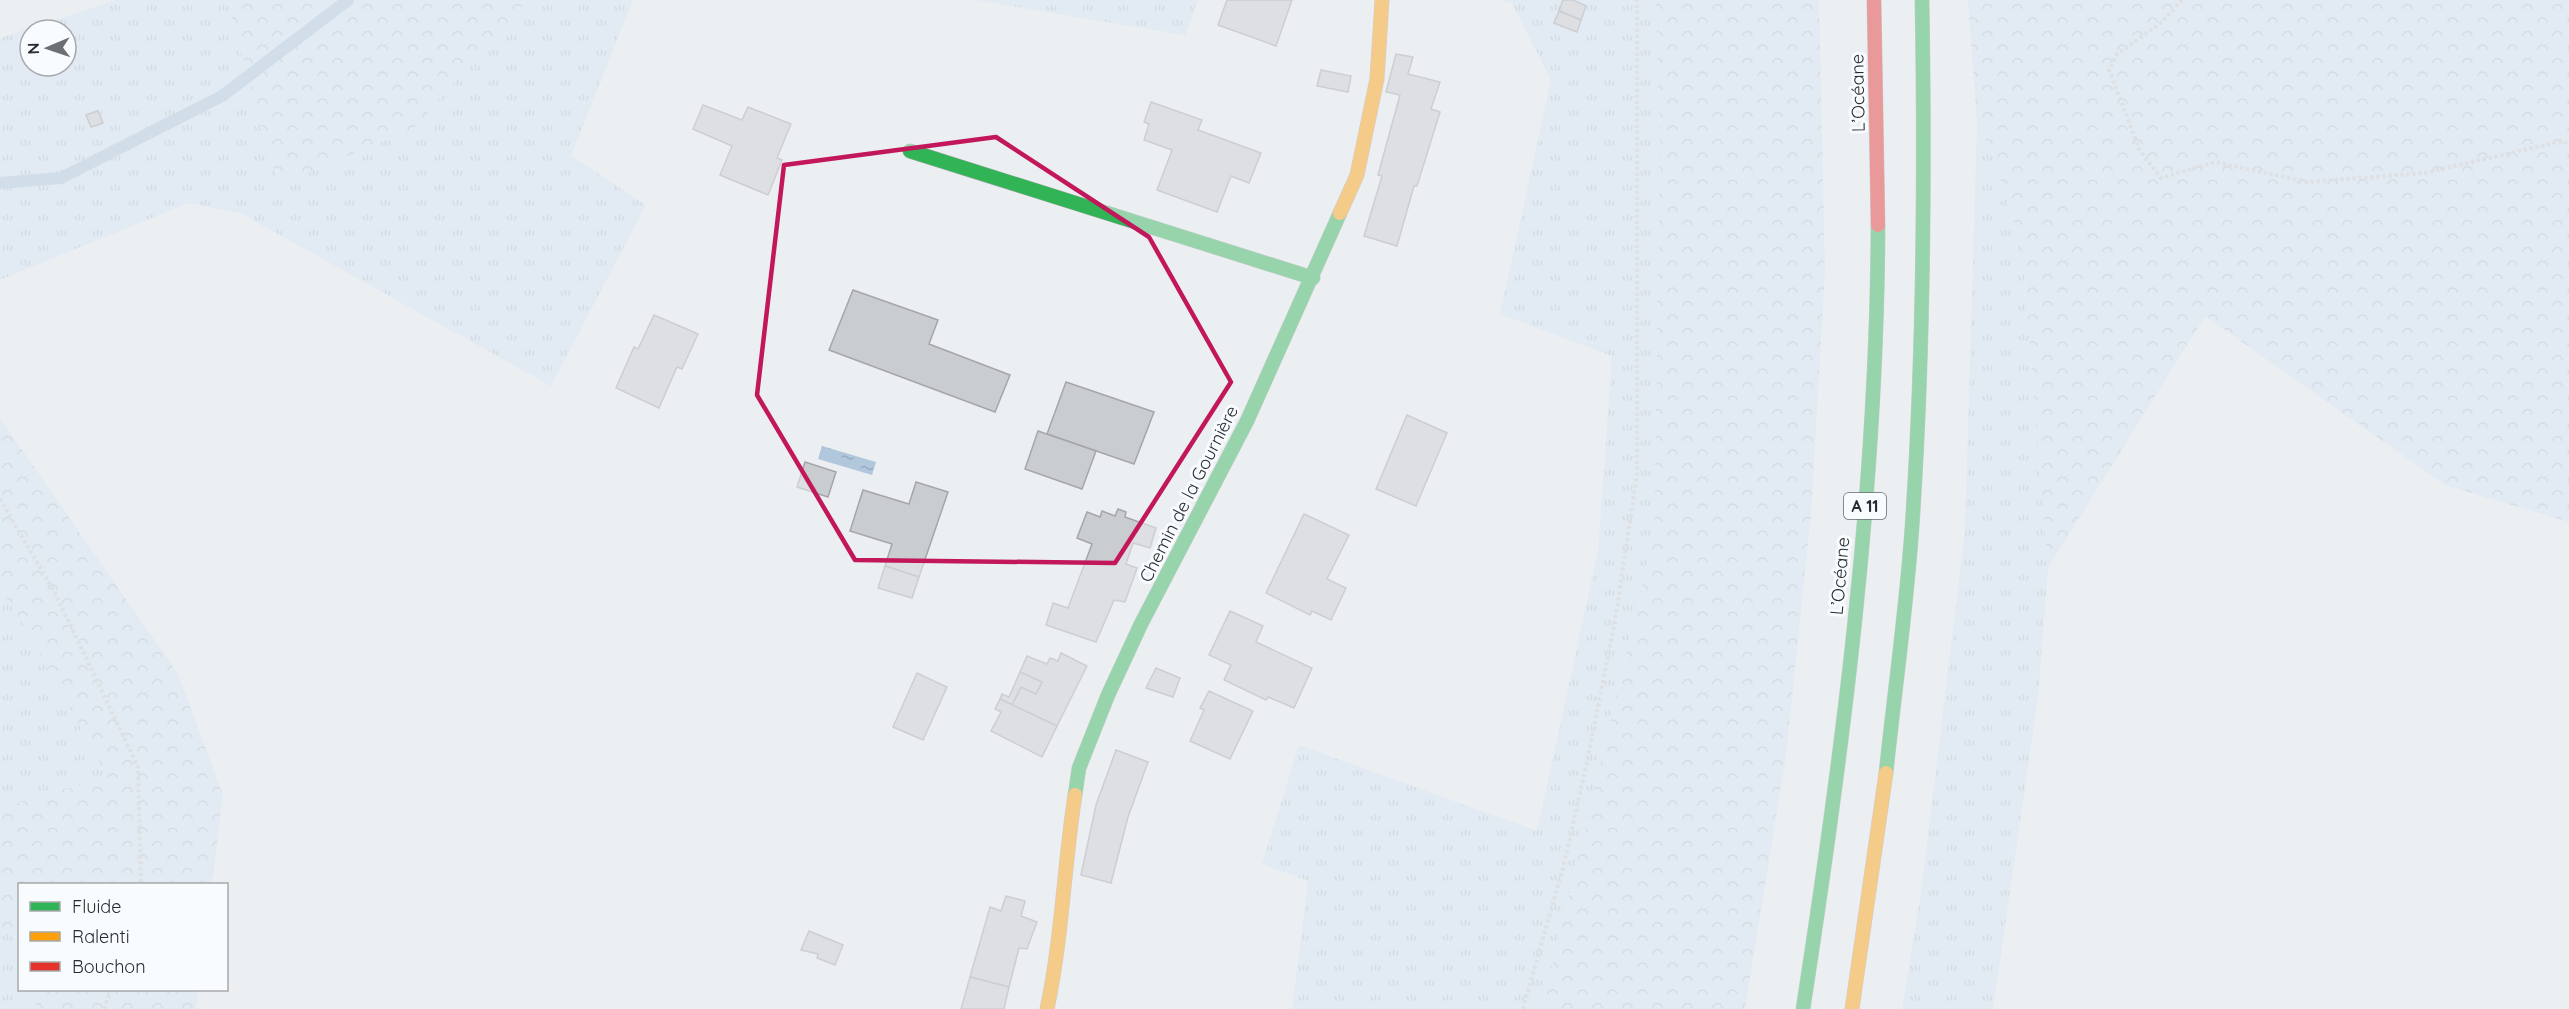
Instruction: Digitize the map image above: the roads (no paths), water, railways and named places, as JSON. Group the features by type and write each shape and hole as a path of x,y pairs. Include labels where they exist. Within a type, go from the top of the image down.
{"main road":[{"name":"Chemin de la Gournière","path":"1047,1009 1055,972 1066,853 1079,768 1108,694 1136,634 1247,421 1357,175 1377,79 1382,0"},
{"name":"L’Océane","path":"1803,1009 1836,791 1865,506 1877,274 1874,0"},
{"name":"A 11","path":"1852,1009 1883,801 1913,514 1924,291 1926,156 1922,0"},
{"path":"910,151 1312,278"}],"water":[{"path":"822,446 876,462 872,475 818,459"}],"waterway":[{"path":"0,183 61,178 222,96 348,0"}]}
